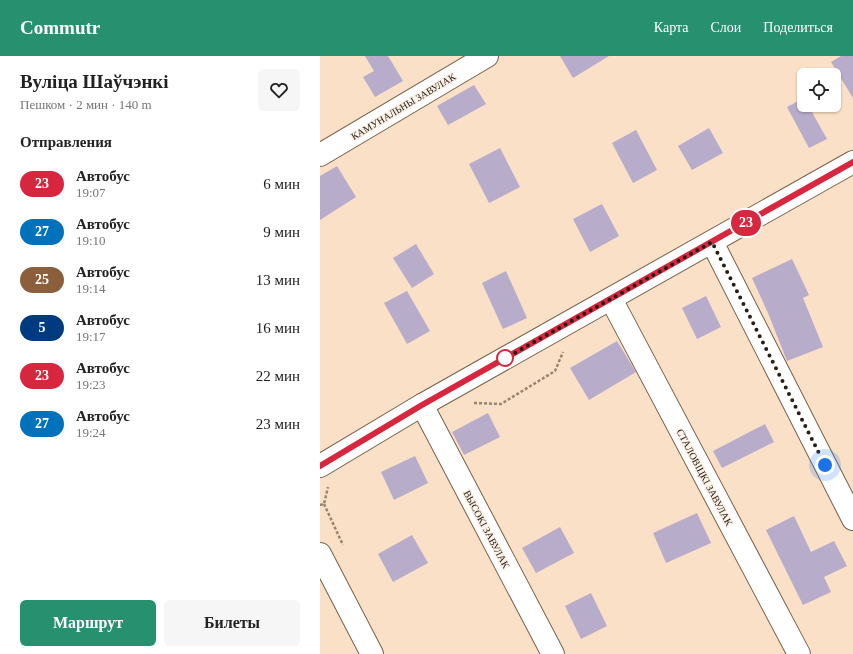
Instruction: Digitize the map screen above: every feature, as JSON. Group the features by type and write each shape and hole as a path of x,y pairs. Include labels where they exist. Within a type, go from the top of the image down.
{"street":[{"name":"КАМУНАЛЬНЫ ЗАВУЛАК","path":"320,155 487,56"},
{"path":"320,466 422,405 853,162"},
{"path":"712,242 853,519"},
{"name":"СТАЛОВІЦКІ ЗАВУЛАК","path":"611,299 799,654"},
{"name":"ВЫСОКІ ЗАВУЛАК","path":"422,405 553,654"},
{"path":"320,554 372,654"}],"building":[{"path":"365,56 388,56 403,81 375,97 363,77 374,71"},
{"path":"560,56 609,56 573,78"},
{"path":"841,56 853,56 853,98 841,78 841,68 835,68 831,62"},
{"path":"474,85 486,104 448,125 437,106"},
{"path":"797,102 797,112 812,112 827,139 809,148 787,107"},
{"path":"709,128 723,153 692,170 678,146"},
{"path":"636,130 657,170 633,183 612,143"},
{"path":"500,148 520,187 489,203 469,164"},
{"path":"337,166 356,197 320,220 320,176"},
{"path":"602,204 619,236 590,252 573,219"},
{"path":"416,244 434,274 412,288 393,258"},
{"path":"792,259 809,295 803,298 823,347 787,361 752,278"},
{"path":"506,271 527,318 503,329 482,283"},
{"path":"407,291 430,331 407,344 384,303"},
{"path":"706,296 721,327 697,339 682,308"},
{"path":"617,341 636,372 589,400 570,368"},
{"path":"488,413 500,437 464,455 452,432"},
{"path":"765,424 774,442 722,468 713,451"},
{"path":"415,456 428,483 394,500 381,472"},
{"path":"697,513 711,543 666,563 653,533"},
{"path":"794,516 811,552 834,541 847,566 824,577 831,592 803,605 766,530"},
{"path":"560,527 574,553 536,573 522,548"},
{"path":"412,535 428,563 393,582 378,554"},
{"path":"591,593 607,626 581,639 565,606"}],"bus line":[{"name":"23","path":"320,466 422,405 853,162"}],"route":[{"path":"505,358 504,359 712,242 825,465"}]}
